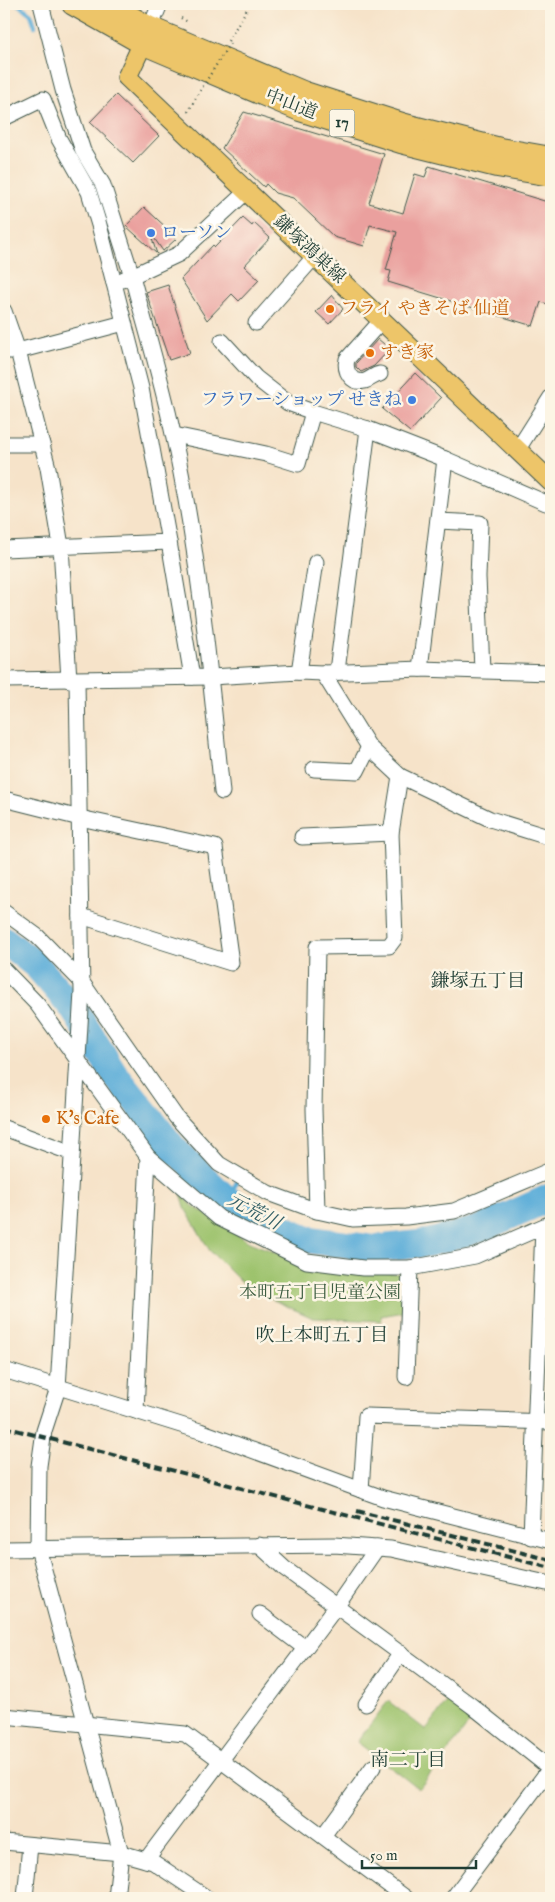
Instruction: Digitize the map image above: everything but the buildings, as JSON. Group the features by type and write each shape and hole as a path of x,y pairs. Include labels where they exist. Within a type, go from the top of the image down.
{"highway":[{"name":"中山道","path":"73,4 146,35 309,113 401,142 497,166 551,175"},
{"name":"中山道","path":"108,4 146,35 224,50 305,93 405,125 500,149 551,158"}],"main road":[{"name":"鎌塚鴻巣線","path":"146,35 127,77 551,482"}],"street":[{"path":"40,4 63,90 83,151 103,185 132,276 174,435 193,544 211,677 222,792"},
{"path":"146,35 160,4"},
{"path":"4,118 43,99 59,139 89,192 141,388 192,677"},
{"path":"114,283 179,254 247,191"},
{"path":"256,323 315,256"},
{"path":"4,311 11,351 42,444 48,468 61,546 73,680 80,818 81,986 72,1153 58,1388 43,1438 39,1466 38,1548 121,1853 116,1898"},
{"path":"380,374 373,375 368,380 356,380 346,372 345,366 347,359 382,320"},
{"path":"11,351 124,323"},
{"path":"222,341 256,378 288,402 368,429 445,459 546,503 551,501"},
{"path":"518,449 551,397"},
{"path":"174,435 266,454 298,464 313,412"},
{"path":"368,429 330,672 369,747 400,776 490,819 551,838"},
{"path":"4,444 42,444"},
{"path":"420,669 445,459"},
{"path":"438,520 480,523 478,577 482,670"},
{"path":"4,548 169,542"},
{"path":"299,672 316,562"},
{"path":"4,680 211,677 299,672 420,669 551,673"},
{"path":"314,769 357,771 369,747"},
{"path":"317,1210 314,1110 316,947 389,946 395,938 391,833 400,776"},
{"path":"4,799 80,818 215,847 231,963 81,916"},
{"path":"302,837 391,833"},
{"path":"4,912 37,936 81,986 176,1117 219,1164 268,1193 317,1210 353,1219 406,1217 454,1211 551,1170"},
{"path":"4,970 38,1004 77,1061 148,1157 219,1218 307,1261 363,1268 410,1268 475,1256 547,1225 545,1321 535,1422 531,1536"},
{"path":"4,1128 72,1153"},
{"path":"136,1411 148,1157"},
{"path":"406,1377 410,1268"},
{"path":"4,1370 200,1431 383,1498 551,1542"},
{"path":"361,1490 366,1416 551,1422"},
{"path":"260,1545 284,1568 401,1653 551,1768 453,1898"},
{"path":"4,1548 334,1545 391,1549 551,1584"},
{"path":"146,1860 336,1607 377,1548"},
{"path":"260,1614 305,1648"},
{"path":"366,1704 401,1653"},
{"path":"4,1716 185,1734 406,1898"},
{"path":"323,1836 373,1767"},
{"path":"4,1842 121,1853 152,1862 207,1898"},
{"path":"25,1898 30,1845"}],"path":[{"path":"186,116 250,4"}],"green space":[{"name":"本町五丁目児童公園","path":"181,1194 193,1206 249,1242 310,1266 404,1274 404,1312 381,1316 382,1321 313,1318 247,1288 210,1251 186,1210"},
{"path":"449,1699 474,1717 419,1789 357,1742 388,1701 426,1730"}],"waterway":[{"path":"18,4 31,14 35,26"},
{"name":"元荒川","path":"4,940 37,966 73,1008 115,1075 173,1148 227,1200 305,1239 375,1249 428,1243 480,1229 551,1197"},
{"path":"227,1200 237,1182"}],"railway":[{"path":"4,1427 551,1568"},
{"path":"357,1511 551,1560"}],"place":[{"name":"ローソン","path":"151,233"},
{"name":"フライ やきそば 仙道","path":"330,309"},
{"name":"すき家","path":"370,353"},
{"name":"フラワーショップ せきね","path":"412,400"},
{"name":"K's Cafe","path":"46,1119"}],"district":[{"name":"鎌塚五丁目","path":"478,982"},
{"name":"吹上本町五丁目","path":"322,1336"},
{"name":"南二丁目","path":"408,1761"}]}
